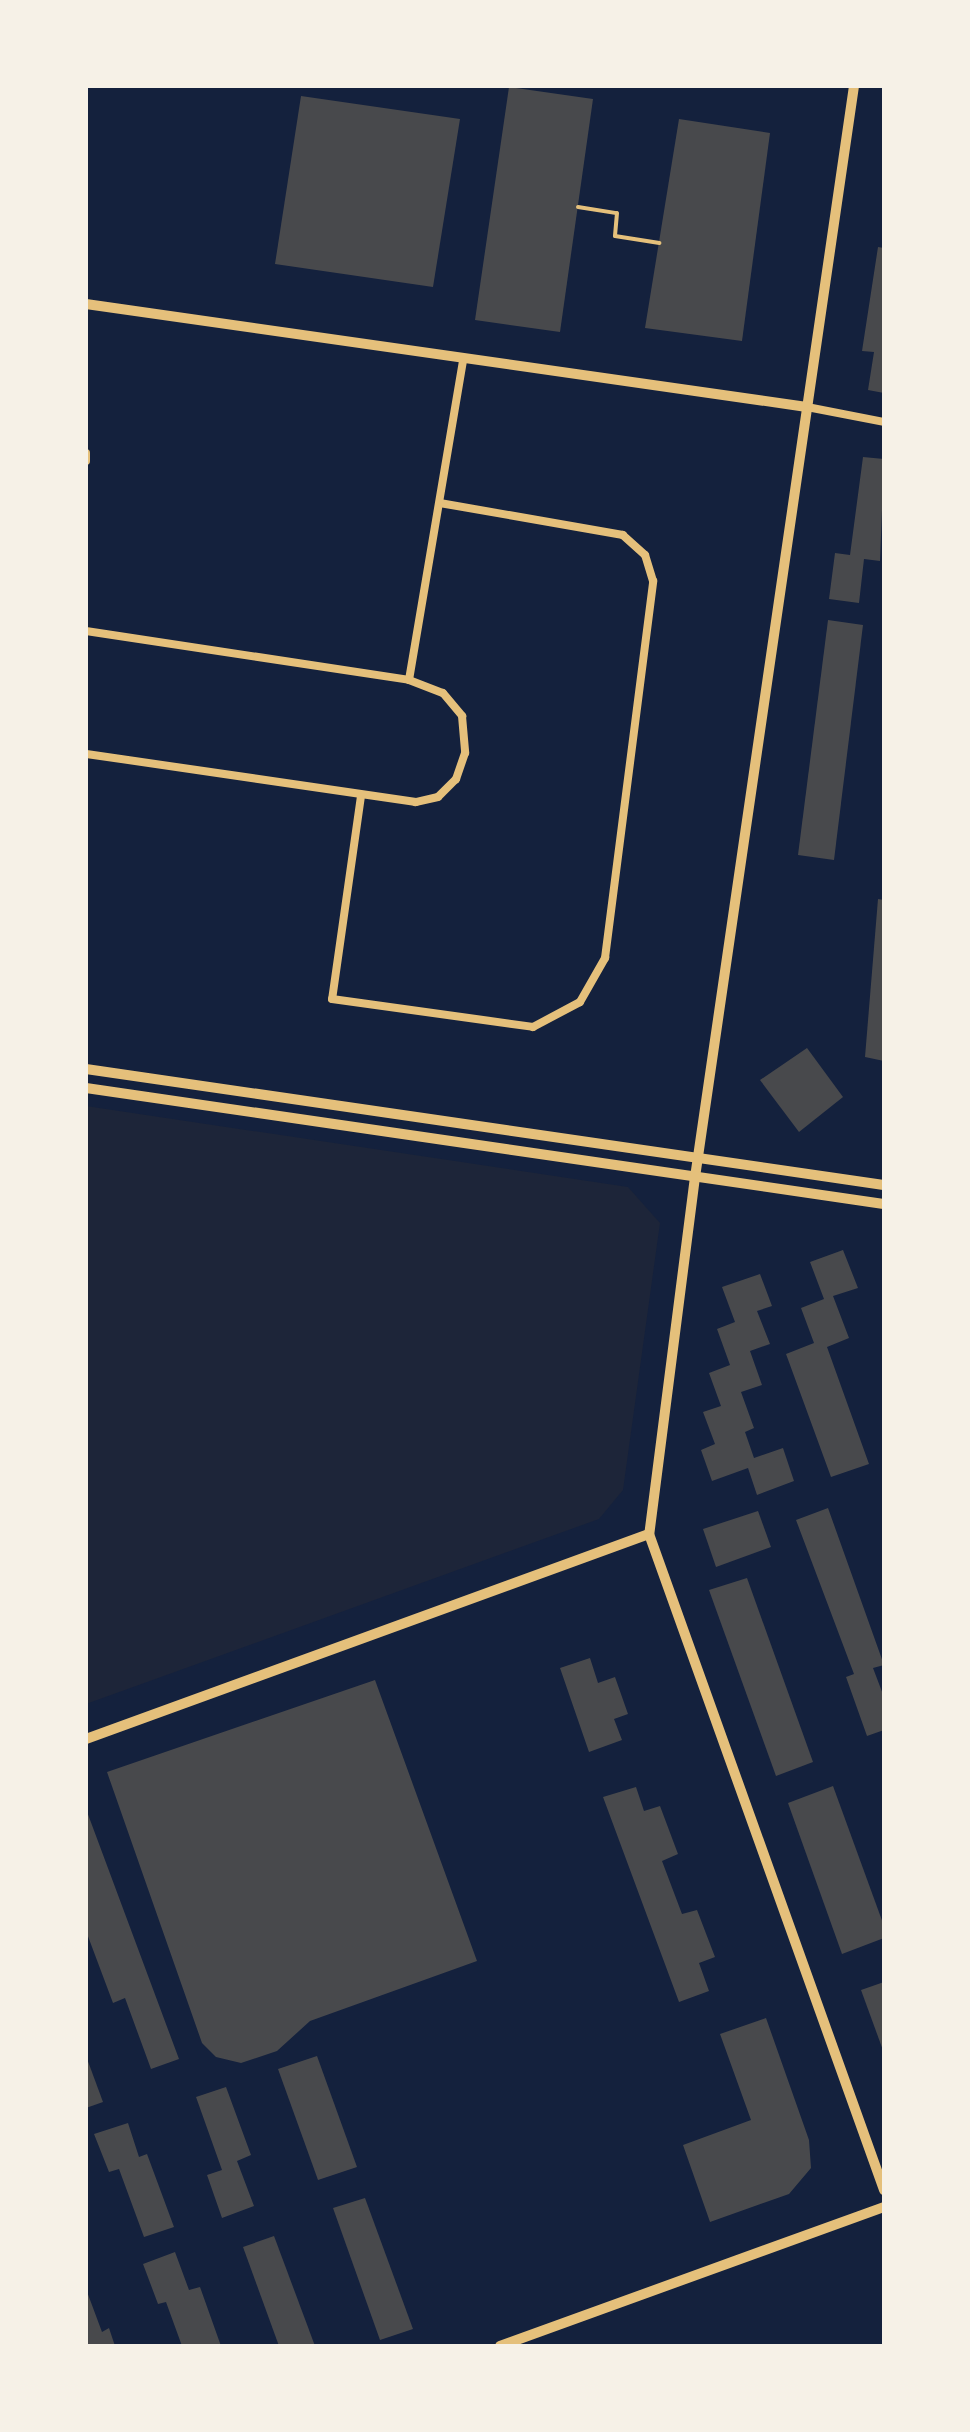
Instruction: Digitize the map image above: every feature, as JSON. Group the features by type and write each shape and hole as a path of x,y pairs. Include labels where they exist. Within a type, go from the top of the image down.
{"street":[{"path":"854,86 695,1177 649,1534 884,2190"},
{"path":"86,304 807,407 884,422"},
{"path":"409,680 463,360"},
{"path":"86,453 86,461"},
{"path":"361,796 332,999 533,1027 580,1002 605,958 653,581 645,555 623,535 440,503"},
{"path":"86,631 409,680 443,693 462,716 465,753 456,779 438,797 416,802 86,754"},
{"path":"86,1069 884,1185"},
{"path":"86,1088 884,1204"},
{"path":"86,1739 649,1534"},
{"path":"500,2346 884,2207"}],"path":[{"path":"578,207 617,213 615,236 659,243"}],"shaded area":[{"path":"86,1106 628,1187 660,1223 623,1490 599,1519 86,1704"}],"building":[{"path":"509,87 593,99 560,332 475,320"},
{"path":"301,96 460,119 433,287 275,264"},
{"path":"679,119 770,133 742,341 645,328"},
{"path":"878,247 884,248 884,393 868,390 874,352 862,351"},
{"path":"863,457 884,459 880,561 864,559 859,603 829,599 835,553 850,555"},
{"path":"828,620 863,625 834,860 798,855"},
{"path":"878,899 884,900 884,1061 865,1057"},
{"path":"807,1048 843,1097 799,1132 760,1080"},
{"path":"843,1250 858,1288 833,1296 849,1338 827,1347 869,1464 831,1477 786,1354 814,1343 801,1308 824,1299 810,1262"},
{"path":"760,1274 772,1306 757,1311 770,1344 750,1351 762,1385 741,1392 754,1428 745,1432 754,1458 783,1448 794,1481 757,1495 748,1468 712,1481 701,1450 715,1444 703,1412 721,1406 709,1373 730,1365 717,1329 735,1322 722,1287"},
{"path":"828,1508 884,1665 873,1668 884,1697 884,1730 867,1736 846,1677 854,1674 796,1520"},
{"path":"758,1511 771,1547 716,1567 703,1529"},
{"path":"747,1578 813,1762 776,1776 709,1590"},
{"path":"590,1658 598,1683 615,1677 628,1714 614,1719 622,1740 589,1752 560,1668"},
{"path":"375,1680 477,1961 310,2021 277,2051 241,2063 216,2057 202,2043 107,1772"},
{"path":"833,1786 884,1926 884,1938 842,1954 788,1803"},
{"path":"636,1787 644,1811 660,1806 678,1854 662,1861 682,1914 697,1910 715,1957 699,1963 709,1991 679,2002 603,1797"},
{"path":"86,1809 179,2059 151,2069 125,1998 113,2003 86,1931"},
{"path":"884,1982 884,2053 861,1990"},
{"path":"766,2018 809,2140 811,2168 789,2194 710,2222 683,2145 751,2120 720,2034"},
{"path":"86,2056 103,2102 86,2108"},
{"path":"317,2056 357,2167 318,2180 278,2069"},
{"path":"226,2087 251,2155 237,2161 254,2206 222,2218 207,2175 222,2170 196,2097"},
{"path":"128,2123 139,2157 147,2154 174,2227 144,2237 119,2169 109,2172 94,2134"},
{"path":"365,2198 413,2329 380,2340 333,2208"},
{"path":"274,2236 315,2346 279,2346 243,2247"},
{"path":"175,2252 189,2290 200,2287 221,2346 182,2346 166,2302 158,2304 143,2264"},
{"path":"86,2289 102,2332 109,2328 115,2346 86,2346"}]}
